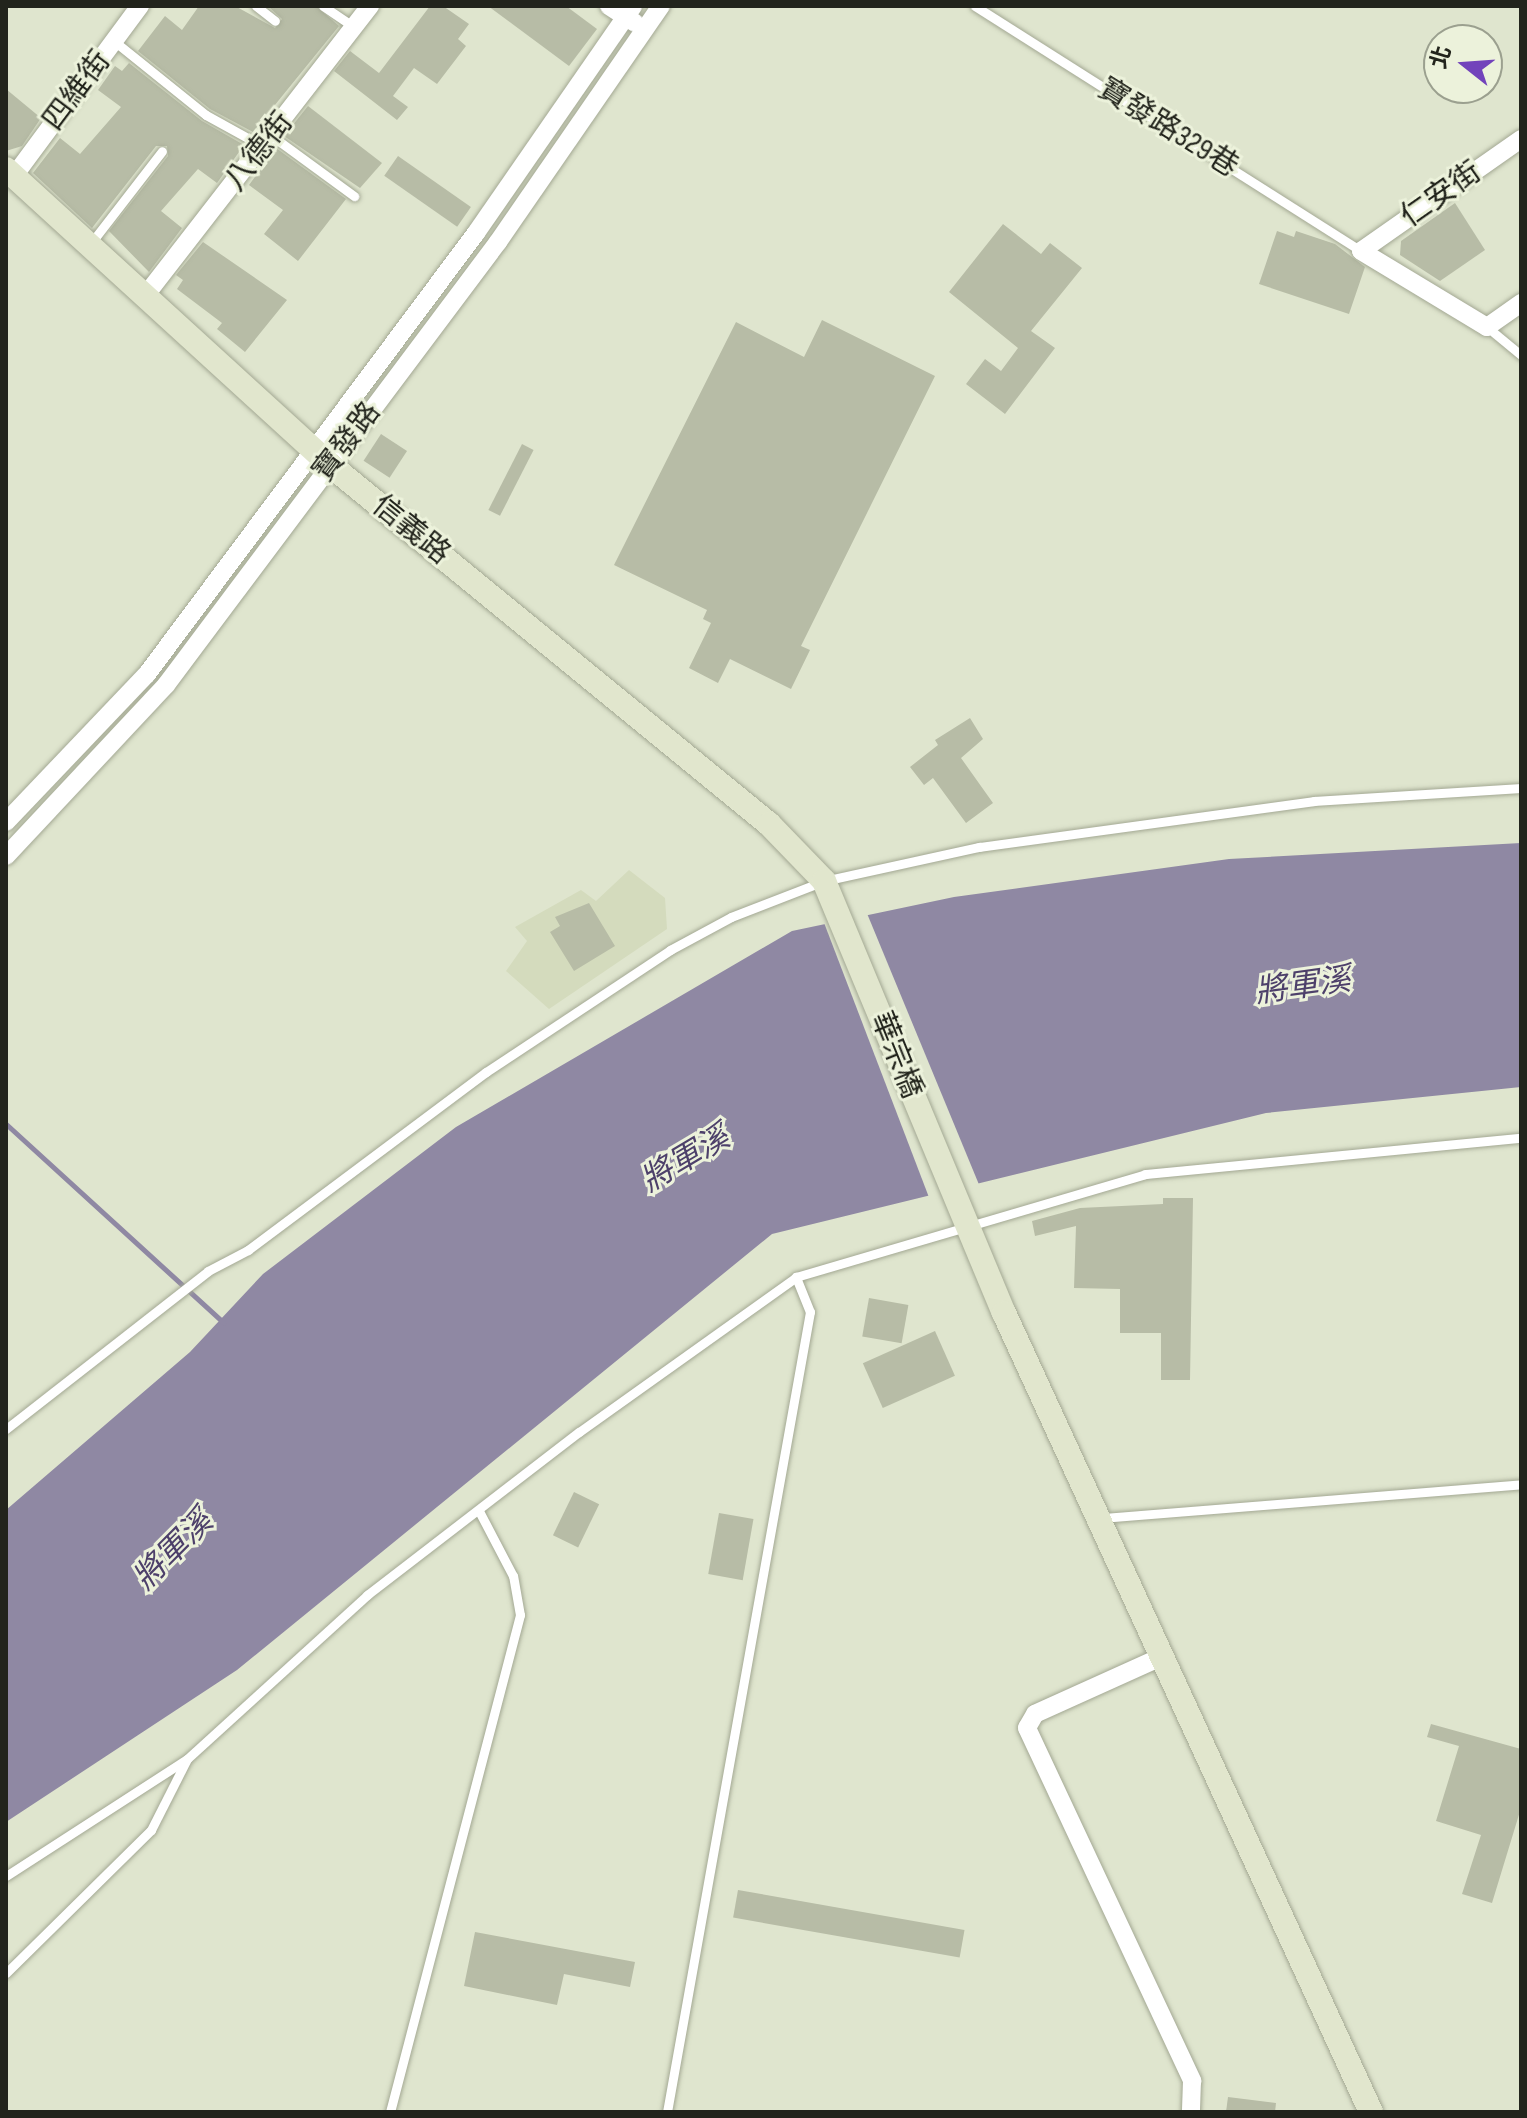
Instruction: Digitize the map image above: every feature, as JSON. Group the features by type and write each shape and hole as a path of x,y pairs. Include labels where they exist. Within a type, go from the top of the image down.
{"street":[{"name":"四維街","path":"10,172 140,6"},
{"name":"八德街","path":"145,296 268,142 370,6"},
{"path":"609,6 629,11 644,29"},
{"name":"寶發路","path":"6,822 147,674 320,456 498,242 661,6"},
{"name":"寶發路","path":"6,856 166,685 320,456 629,11"},
{"name":"仁安街","path":"1361,251 1521,139"},
{"name":"信義路","path":"10,172 320,456 769,824 824,881"},
{"path":"1361,251 1487,327 1521,303"},
{"name":"華宗橋","path":"824,881 967,1229 1371,2112"},
{"path":"1161,1657 1035,1714 1027,1728 1192,2081 1191,2112"}],"lane":[{"path":"256,6 275,21"},
{"path":"323,6 354,27"},
{"name":"寶發路329巷","path":"975,6 1361,251"},
{"path":"114,41 206,115 268,142 354,196"},
{"path":"89,245 162,151"},
{"path":"1487,327 1521,355"},
{"path":"6,1429 208,1271 248,1250 486,1072 670,950 731,917 824,881 979,847 1299,803 1521,788"},
{"path":"6,1876 187,1759 367,1595 579,1432 796,1277 1145,1174 1521,1138"},
{"path":"667,2112 810,1312 796,1277"},
{"path":"1099,1518 1521,1484"},
{"path":"390,2112 520,1615 513,1576 479,1511"},
{"path":"6,1973 151,1830 187,1759"}],"shaded area":[{"path":"629,870 665,898 667,929 549,1009 506,971 527,941 515,927 581,890 596,901"}],"water":[{"name":"將軍溪","path":"1521,843 1521,1087 1266,1113 772,1234 237,1670 6,1822 6,1510 190,1352 263,1274 456,1127 792,931 954,897 1229,859"}],"pier":[{"path":"866,911 980,1187 930,1200 823,920"}],"building":[{"path":"199,6 235,6 275,28 282,19 268,6 316,6 339,26 253,132 210,109 138,51 165,16 182,30"},
{"path":"430,6 443,6 469,24 458,39 466,46 437,84 414,68 393,96 408,107 397,120 334,71 350,51 379,73"},
{"path":"488,6 566,6 597,29 569,66"},
{"path":"129,63 202,121 244,145 217,183 198,169 161,211 182,228 149,272 109,231 168,156 167,146 156,146 92,228 33,173 60,138 80,154 121,107 98,90 115,66 122,71"},
{"path":"6,89 41,118 22,146 6,151"},
{"path":"308,106 382,163 360,188 284,136"},
{"path":"276,148 346,199 298,261 264,234 283,210 249,185"},
{"path":"398,156 471,207 457,227 384,176"},
{"path":"1455,203 1485,250 1440,281 1400,255 1401,241"},
{"path":"1003,224 1041,254 1050,243 1082,268 1031,331 1055,348 1005,414 966,384 985,359 1001,371 1018,348 949,292"},
{"path":"1277,231 1294,237 1296,231 1335,244 1365,267 1349,314 1259,284"},
{"path":"203,242 287,300 245,352 217,329 222,323 177,289 183,280 176,275"},
{"path":"822,320 935,376 801,646 810,650 791,689 730,659 718,683 689,668 711,623 703,619 707,610 614,565 736,322 804,357"},
{"path":"381,434 407,451 390,478 364,461"},
{"path":"522,444 534,450 500,516 488,510"},
{"path":"970,718 983,739 961,758 993,803 966,823 933,778 924,785 910,767 938,745 935,740"},
{"path":"589,903 615,946 574,971 550,932 560,926 555,917"},
{"path":"1163,1198 1193,1198 1190,1380 1161,1380 1161,1333 1120,1333 1120,1289 1074,1288 1076,1226 1035,1236 1032,1221 1080,1208 1163,1204"},
{"path":"869,1298 908,1305 902,1343 862,1336"},
{"path":"935,1331 955,1376 883,1408 863,1363"},
{"path":"574,1492 599,1504 578,1547 553,1535"},
{"path":"719,1513 753,1519 743,1580 708,1574"},
{"path":"1431,1724 1521,1749 1521,1808 1492,1903 1462,1894 1481,1835 1436,1821 1459,1746 1427,1737"},
{"path":"738,1890 965,1930 960,1958 733,1918"},
{"path":"475,1932 635,1962 630,1987 564,1974 557,2005 464,1986"},
{"path":"1228,2097 1276,2103 1275,2112 1226,2112"}],"waterway":[{"path":"6,1124 224,1323"}]}
